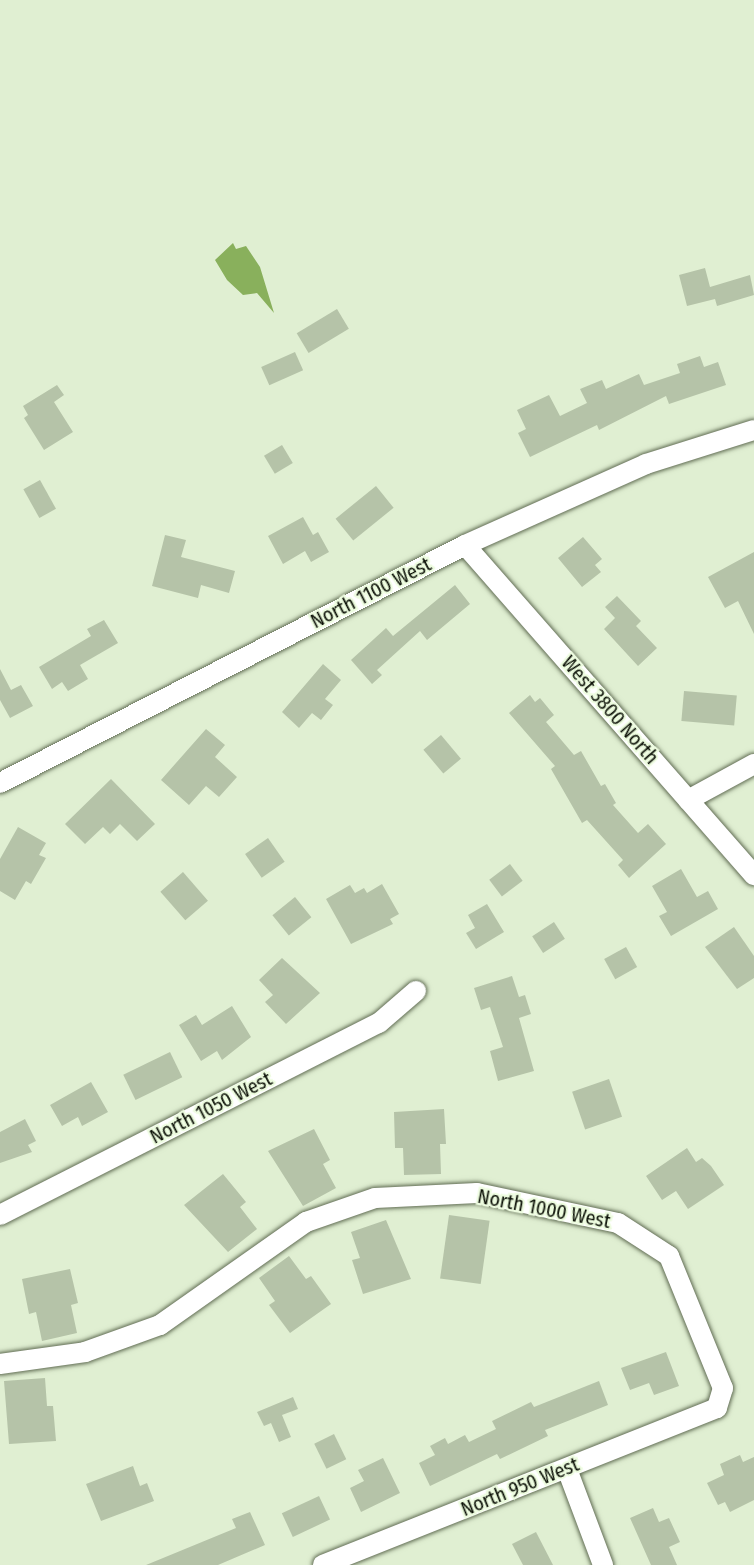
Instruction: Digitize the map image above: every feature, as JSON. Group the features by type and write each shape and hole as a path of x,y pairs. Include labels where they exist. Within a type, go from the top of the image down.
{"street":[{"name":"North 1100 West","path":"0,783 465,545 646,464 754,430"},
{"name":"West 3800 North","path":"465,545 754,876"},
{"path":"688,800 754,764"},
{"name":"North 1050 West","path":"0,1215 379,1023 416,991"},
{"name":"North 1000 West","path":"0,1364 85,1353 160,1324 316,1218 375,1198 477,1193 618,1223 669,1256 723,1388 717,1408"},
{"name":"North 950 West","path":"323,1565 717,1408"},
{"path":"567,1468 603,1565"}],"shaded area":[{"path":"233,243 236,249 246,246 260,267 274,313 257,293 243,295 227,280 215,260"}],"building":[{"path":"705,268 710,287 750,275 754,295 717,306 715,299 687,306 679,275"},
{"path":"337,309 349,329 309,353 297,333"},
{"path":"295,352 303,370 269,385 261,367"},
{"path":"700,356 704,367 718,362 726,385 669,404 666,396 599,430 597,425 530,457 518,433 526,429 517,410 549,395 560,416 587,403 580,389 602,380 606,389 639,374 644,385 680,373 677,364"},
{"path":"57,385 64,395 54,402 73,432 44,450 24,418 28,415 23,406"},
{"path":"282,445 293,463 275,474 264,456"},
{"path":"40,480 56,509 39,518 23,489"},
{"path":"376,486 394,508 353,540 336,519"},
{"path":"303,517 313,535 318,532 329,552 311,562 305,551 283,564 268,536"},
{"path":"165,535 186,540 181,557 235,571 229,593 201,585 198,598 152,586"},
{"path":"583,537 602,559 595,565 601,572 582,587 558,558"},
{"path":"754,552 754,634 738,601 725,608 708,577"},
{"path":"455,585 470,604 427,640 420,631 377,670 382,675 372,684 351,660 386,628 393,636"},
{"path":"617,596 641,621 636,626 657,648 638,666 604,629 615,618 605,607"},
{"path":"104,620 118,643 80,665 88,679 68,691 62,682 52,689 39,667 91,636 87,629"},
{"path":"323,664 341,680 325,699 333,705 321,720 312,713 299,728 282,712"},
{"path":"0,669 11,690 21,685 33,706 10,718 0,700"},
{"path":"684,691 737,696 734,726 681,721"},
{"path":"530,695 535,702 540,698 554,715 546,722 574,755 581,751 601,786 605,784 616,803 613,805 638,833 648,824 666,844 629,878 618,865 623,860 587,820 582,823 551,769 555,766 509,713"},
{"path":"206,729 225,745 215,757 237,777 219,797 206,786 189,805 161,780"},
{"path":"441,735 461,759 443,774 423,750"},
{"path":"111,779 155,824 137,841 120,824 110,834 103,827 85,844 65,824"},
{"path":"18,827 46,843 39,855 46,858 31,884 26,881 15,900 0,891 0,859"},
{"path":"268,838 285,862 262,878 245,854"},
{"path":"510,864 523,881 502,896 489,880"},
{"path":"681,869 697,897 708,891 718,909 671,936 659,916 667,912 652,886"},
{"path":"183,872 208,901 185,920 160,892"},
{"path":"382,884 399,914 390,919 393,924 351,944 326,899 350,885 355,893 364,888 367,893"},
{"path":"295,897 311,917 289,935 272,915"},
{"path":"487,904 504,932 476,949 466,933 475,928 468,915"},
{"path":"554,922 565,939 543,953 532,936"},
{"path":"734,927 754,956 754,978 737,989 705,947"},
{"path":"626,947 637,967 615,979 604,959"},
{"path":"282,958 320,993 286,1024 265,1002 273,995 259,980"},
{"path":"512,976 519,997 525,995 531,1014 519,1018 534,1071 498,1081 490,1051 503,1047 490,1007 481,1010 474,988"},
{"path":"232,1006 251,1037 222,1060 217,1051 201,1061 179,1025 196,1015 202,1025"},
{"path":"170,1052 182,1077 136,1100 123,1075"},
{"path":"609,1079 622,1117 585,1130 572,1092"},
{"path":"91,1082 108,1112 82,1126 78,1117 62,1126 50,1105"},
{"path":"444,1109 446,1144 440,1144 441,1174 404,1175 403,1148 395,1148 394,1112"},
{"path":"25,1119 36,1141 28,1145 32,1152 0,1163 0,1132"},
{"path":"314,1129 330,1160 323,1164 336,1188 303,1206 268,1151"},
{"path":"687,1148 696,1162 702,1158 711,1166 724,1185 688,1209 676,1191 662,1200 646,1176"},
{"path":"223,1174 246,1202 240,1207 257,1229 228,1252 184,1205"},
{"path":"449,1215 490,1221 481,1284 440,1278"},
{"path":"386,1220 411,1279 363,1294 352,1260 360,1258 351,1232"},
{"path":"289,1256 306,1279 311,1276 331,1304 290,1333 269,1305 275,1301 259,1278"},
{"path":"70,1269 78,1303 71,1305 77,1333 42,1341 36,1312 29,1314 22,1279"},
{"path":"666,1352 679,1386 654,1395 649,1383 630,1390 621,1368"},
{"path":"45,1378 47,1406 53,1406 56,1441 9,1444 4,1381"},
{"path":"599,1381 608,1405 545,1430 548,1436 500,1459 497,1454 430,1486 419,1463 435,1455 430,1446 445,1438 448,1444 465,1435 469,1442 496,1429 492,1421 531,1402 534,1407"},
{"path":"293,1397 298,1409 282,1415 291,1437 279,1442 271,1423 264,1426 257,1412"},
{"path":"334,1434 346,1459 327,1469 314,1444"},
{"path":"740,1455 743,1462 754,1457 754,1500 730,1512 725,1502 718,1505 707,1483 724,1475 720,1464"},
{"path":"383,1458 400,1493 361,1512 350,1488 364,1481 358,1470"},
{"path":"133,1466 140,1486 147,1483 154,1501 101,1521 86,1484"},
{"path":"319,1496 330,1520 293,1537 282,1513"},
{"path":"653,1508 659,1522 669,1518 680,1542 669,1547 677,1565 651,1565 630,1518"},
{"path":"250,1512 265,1545 218,1565 146,1565 236,1528 232,1519"},
{"path":"536,1532 553,1565 523,1565 512,1544"}]}
